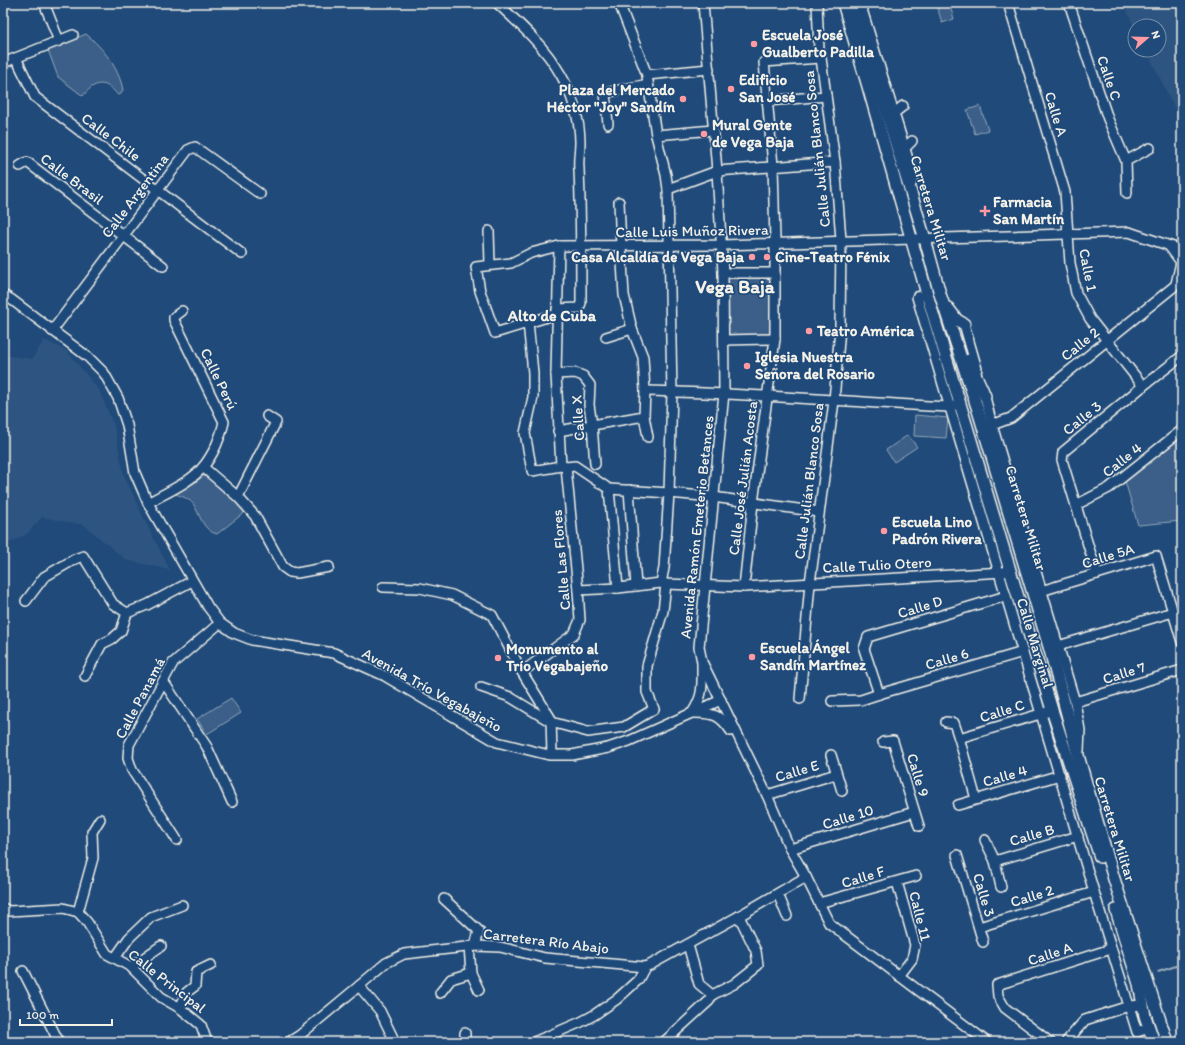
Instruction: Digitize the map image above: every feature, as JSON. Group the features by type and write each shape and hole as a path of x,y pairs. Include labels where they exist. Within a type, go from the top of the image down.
{"main road":[{"name":"Carretera Militar","path":"843,3 868,83 927,294 1011,571 1047,712 1102,861 1139,984 1143,1005 1154,1042"},
{"name":"Carretera Militar","path":"853,3 925,239 940,294 977,407 997,476 1054,648 1079,759 1114,879 1167,1042"},
{"path":"940,294 954,316 964,324"},
{"path":"955,340 963,345 984,396"},
{"path":"997,476 994,487 1016,557 1011,571 1021,579 1040,639 1054,648"}],"street":[{"path":"44,3 59,40"},
{"path":"497,3 535,39 547,53 562,76 573,104 580,141 578,166 582,246 581,303 579,308 557,312 528,322 533,373 533,397 525,433 532,471 563,466 575,466 609,488 713,497 819,512"},
{"path":"481,687 510,697 551,722 588,732 624,727 654,709 646,692 647,666 663,611 672,392 668,189 656,135 647,75 619,3"},
{"name":"Avenida Ramón Emeterio Betances","path":"703,3 722,245 724,393 699,647 702,662 767,795 790,849 829,923 987,1042"},
{"name":"Calle Julián Blanco Sosa","path":"800,699 810,583 834,401 840,328 841,240 835,162 819,50 817,3"},
{"path":"860,3 912,175 912,182 909,188"},
{"name":"Calle A","path":"1008,3 1065,192 1068,234"},
{"name":"Calle C","path":"1068,3 1108,119 1126,161"},
{"path":"3,63 73,35"},
{"name":"Calle Chile","path":"16,58 35,97 242,254"},
{"name":"Calle José Julián Acosta","path":"744,587 753,503 775,340 773,166 764,62 821,58"},
{"path":"647,75 709,69"},
{"path":"608,124 605,93 648,84"},
{"path":"767,101 826,96"},
{"path":"893,114 903,106"},
{"path":"656,135 713,130"},
{"path":"904,149 912,142"},
{"name":"Calle Argentina","path":"52,331 156,190 188,150 194,147 260,194"},
{"path":"1127,193 1126,161 1150,148"},
{"name":"Calle Brasil","path":"20,166 27,162 163,266"},
{"path":"668,189 717,171 835,162"},
{"path":"619,202 620,246 624,295 632,329 644,357 644,416 648,437"},
{"path":"489,231 490,264"},
{"name":"Calle Luis Muñoz Rivera","path":"528,322 495,333 480,291 476,266 510,263 531,253 559,246 722,245 1129,232 1182,250"},
{"name":"Calle 1","path":"1068,234 1070,263 1076,293 1090,319 1143,386"},
{"name":"Calle Las Flores","path":"522,672 574,634 580,620 578,590 558,430 556,374 559,246"},
{"path":"1169,246 1181,262 1179,282"},
{"path":"723,273 775,273"},
{"name":"Calle 2","path":"992,425 1011,418 1179,282"},
{"name":"Calle Marginal","path":"927,294 917,297 1023,652 1047,712 1060,775 1111,949 1137,1032 1149,1028"},
{"name":"Avenida Trío Vegabajeño","path":"3,295 12,300 88,357 104,373 118,398 127,425 135,473 148,503 208,607 220,623 234,633 252,640 334,653 385,676 497,742 549,755 572,755 608,748 629,741 721,700"},
{"name":"Calle Perú","path":"148,503 190,479 203,467 222,433 224,422 174,320 174,317 182,311"},
{"name":"Calle Marginal","path":"964,324 1041,591 1054,648 1075,702 1080,730 1079,759"},
{"path":"606,337 632,329"},
{"path":"724,340 775,340"},
{"name":"Calle 3","path":"1097,574 1062,460 1063,452 1182,356"},
{"name":"Calle X","path":"556,374 575,373 583,376 590,385 589,405 595,464"},
{"path":"645,391 724,393 949,407 960,404"},
{"path":"238,497 276,422 267,416"},
{"path":"558,430 644,416"},
{"name":"Calle 4","path":"1076,505 1109,488 1182,430"},
{"path":"203,467 238,497 255,516 283,567 290,572 297,573 329,567"},
{"path":"609,488 618,588"},
{"path":"629,490 636,586"},
{"path":"26,601 44,577 83,556 113,604 126,613"},
{"name":"Calle 5A","path":"1041,591 1156,556 1173,612"},
{"name":"Calle Tulio Otero","path":"578,590 618,588 663,583 744,587 1011,571"},
{"path":"126,613 147,605 192,581"},
{"path":"383,587 420,588 452,595 492,615 522,672 551,719 552,754"},
{"name":"Calle D","path":"878,694 864,649 868,637 1006,596"},
{"path":"1054,648 1173,612 1182,642"},
{"path":"85,676 102,644 112,639 121,631 126,613"},
{"name":"Calle Panamá","path":"177,840 132,770 128,758 129,745 173,663 220,623"},
{"name":"Calle 6","path":"832,701 861,700 1023,652"},
{"path":"692,713 699,703 701,696 702,662"},
{"name":"Calle 7","path":"1075,702 1182,670"},
{"path":"163,681 207,748 232,802"},
{"name":"Calle C","path":"959,738 1047,712"},
{"path":"692,713 716,715 725,722 746,751"},
{"path":"946,722 954,722 976,799"},
{"name":"Calle 9","path":"883,742 893,741 919,826"},
{"path":"831,755 842,791"},
{"name":"Calle E","path":"767,795 836,774"},
{"name":"Calle 4","path":"958,805 1060,775"},
{"name":"Calle 10","path":"790,849 914,812"},
{"path":"3,908 10,911 63,908 78,912 93,858 92,832 100,819"},
{"name":"Calle B","path":"995,860 1078,836"},
{"path":"986,840 995,860 1001,887"},
{"name":"Calle 3","path":"957,855 983,942"},
{"name":"Calle F","path":"819,903 916,876"},
{"path":"534,1042 594,1015 617,999 638,980 645,967 688,945 806,877"},
{"name":"Calle 11","path":"896,882 915,945 912,959 899,976"},
{"name":"Calle 2","path":"979,927 1094,892"},
{"path":"778,894 787,916"},
{"path":"444,899 479,931 472,946 471,973 479,990"},
{"path":"115,958 129,938 151,917 182,905"},
{"name":"Calle Principal","path":"78,912 87,922 107,954 130,967 161,997 180,1008 201,1025 207,1042"},
{"path":"664,1042 709,1001 712,995 734,984 758,965 756,951 739,916"},
{"path":"688,945 699,984 712,995"},
{"path":"130,967 161,946"},
{"name":"Carretera Río Abajo","path":"288,1042 302,1038 386,963 404,954 472,946 500,947 545,958 645,967"},
{"name":"Calle A","path":"1050,1042 1005,1008 998,996 997,985 1111,949"},
{"path":"180,1008 187,992 195,986 196,972 211,965"},
{"path":"23,971 59,1042"},
{"path":"440,993 451,979 471,973"},
{"path":"359,986 380,1011 395,1042"},
{"path":"1066,1042 1085,1020 1129,1006 1143,1005"}],"shaded area":[{"path":"936,3 949,3 954,19 942,23"},
{"path":"1123,3 1182,3 1182,123 1150,58 1167,58 1167,18 1130,18"},
{"path":"86,34 104,52 114,66 123,90 121,94 118,95 107,85 99,84 92,87 83,96 58,77 48,50"},
{"path":"980,106 988,130 975,134 967,110"},
{"path":"725,275 772,275 772,338 725,338"},
{"path":"44,340 67,351 99,390 114,426 124,475 170,570 126,560 84,525 42,517 27,534 3,546 3,355 32,359"},
{"path":"915,415 948,418 946,438 914,436"},
{"path":"908,435 917,447 894,462 886,450"},
{"path":"1179,438 1182,444 1182,521 1138,525 1125,481"},
{"path":"203,476 206,476 236,502 245,512 217,534 208,530 202,522 194,505 190,501 175,494 196,482"},
{"path":"231,698 241,713 207,734 197,719"}],"waterway":[{"path":"1158,972 1182,964"}],"place":[{"name":"Escuela José Gualberto Padilla","path":"754,44"},
{"name":"Edificio San José","path":"731,89"},
{"name":"Plaza del Mercado Héctor \"Joy\" Sandín","path":"683,99"},
{"name":"Mural Gente de Vega Baja","path":"704,134"},
{"name":"Farmacia San Martín","path":"985,211"},
{"name":"Casa Alcaldía de Vega Baja","path":"752,257"},
{"name":"Cine-Teatro Fénix","path":"767,257"},
{"name":"Teatro América","path":"809,331"},
{"name":"Iglesia Nuestra Señora del Rosario","path":"747,366"},
{"name":"Escuela Lino Padrón Rivera","path":"884,531"},
{"name":"Escuela Ángel Sandín Martínez","path":"752,657"},
{"name":"Monumento al Trío Vegabajeño","path":"498,658"}],"district":[{"name":"Vega Baja","path":"735,286"},
{"name":"Alto de Cuba","path":"552,315"}]}
